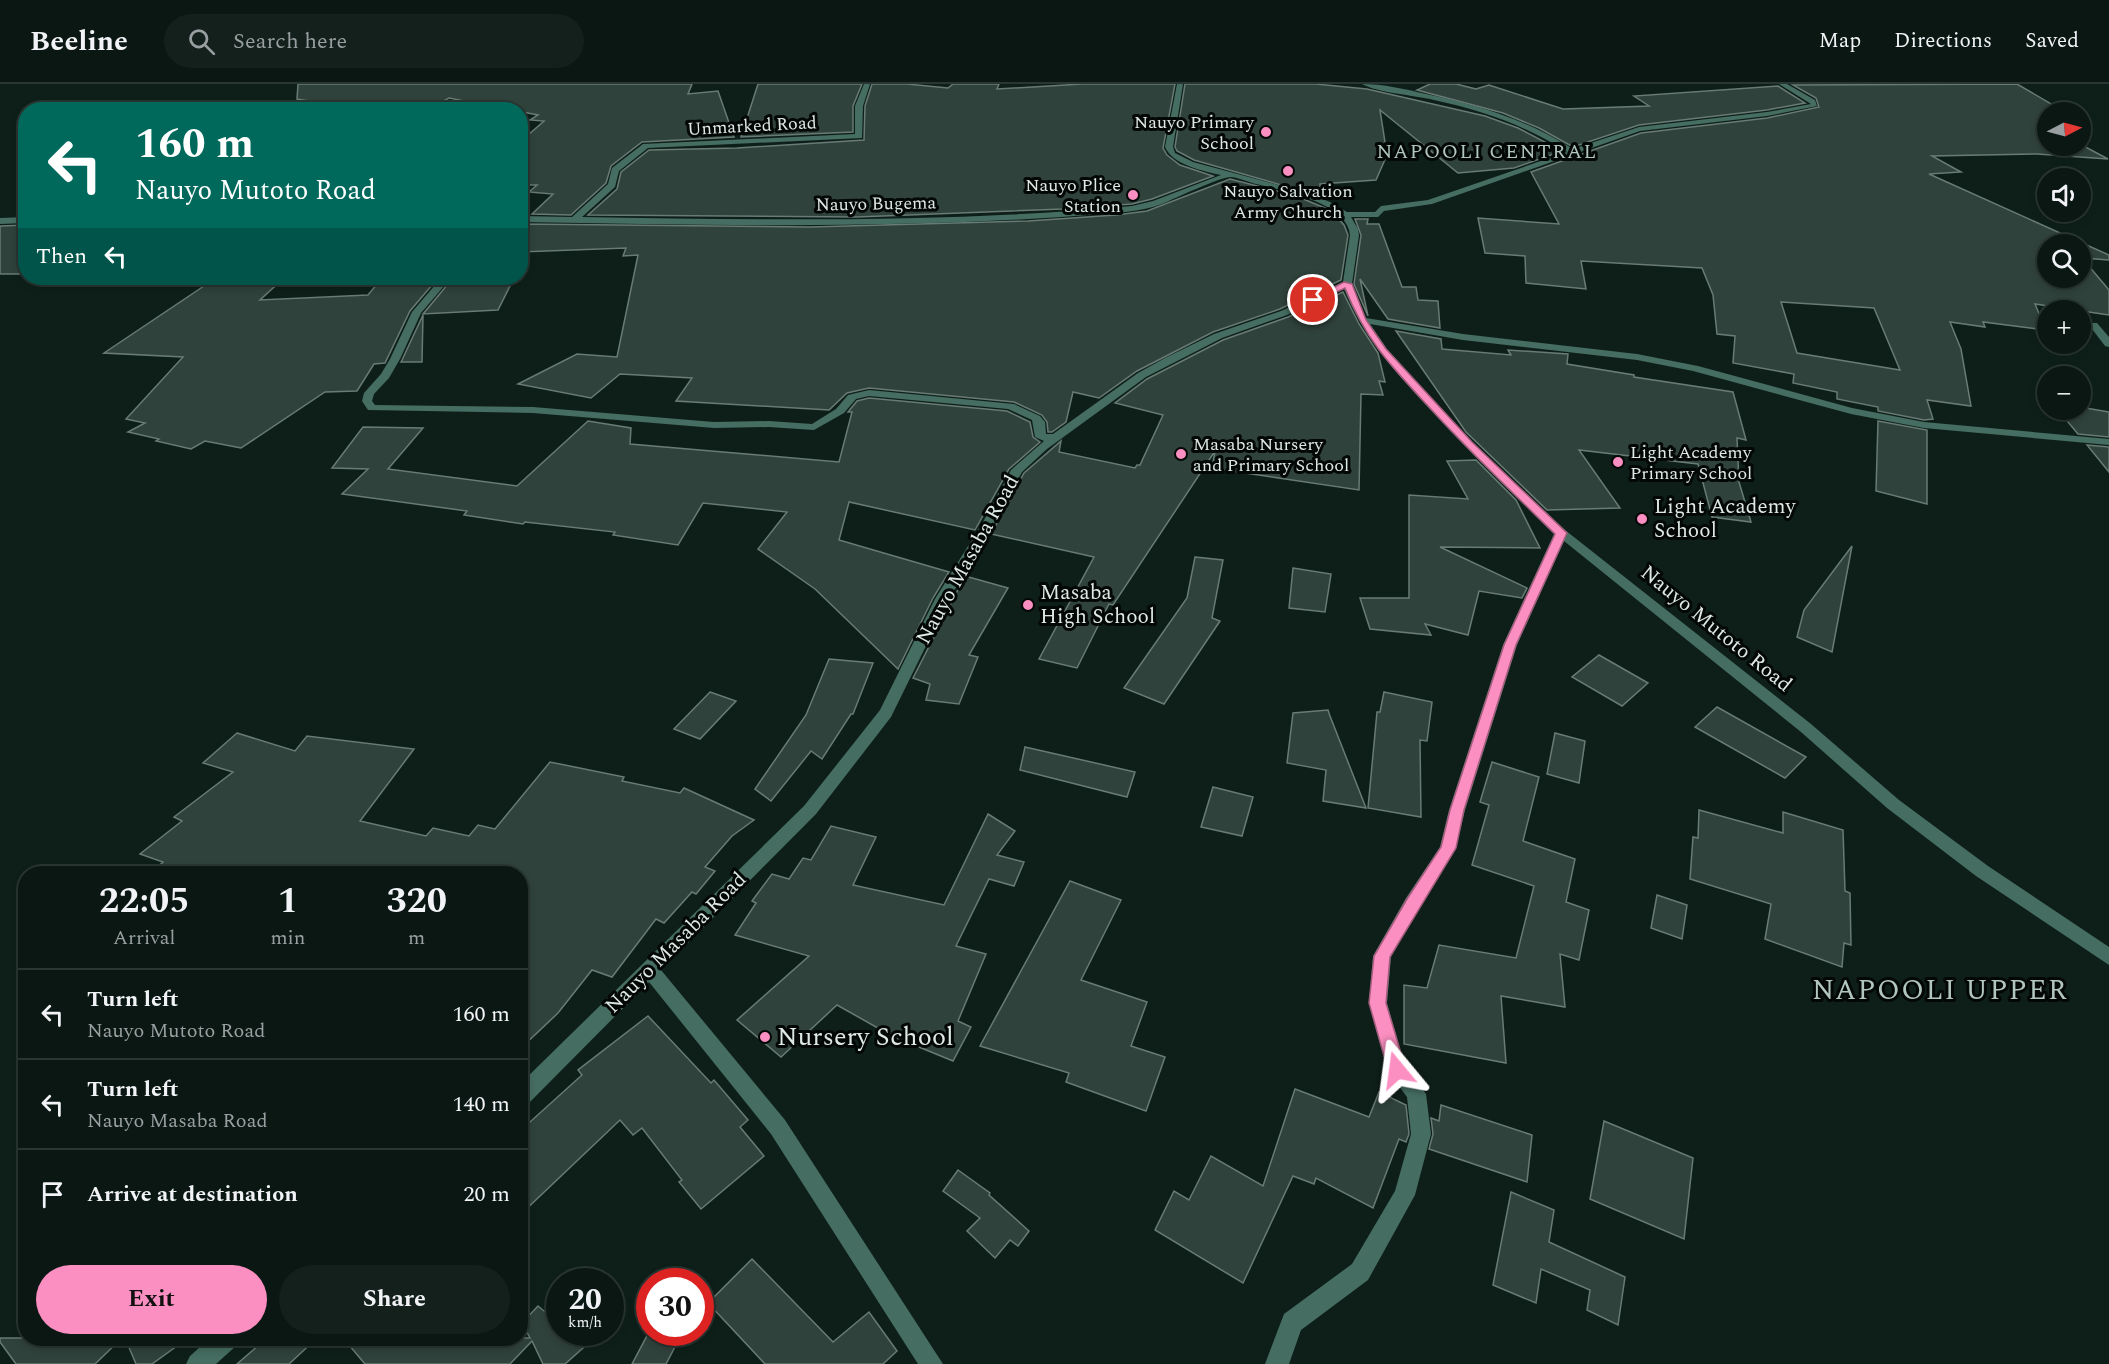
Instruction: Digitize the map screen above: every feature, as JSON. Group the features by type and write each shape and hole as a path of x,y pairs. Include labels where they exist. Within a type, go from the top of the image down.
{"street":[{"name":"Unmarked Road","path":"575,219 612,185 615,170 646,146 859,136 859,106 867,84"},
{"path":"1180,84 1169,147 1172,154 1198,168 1321,199 1345,215 1354,230 1347,284"},
{"path":"1365,84 1440,98 1487,112 1531,127 1571,151"},
{"path":"1345,215 1378,214 1382,209 1429,202 1639,129 1767,114 1815,105 1782,84"},
{"name":"Nauyo Bugema","path":"528,219 775,223 972,219 1098,212 1132,209 1156,203 1226,176"},
{"path":"0,221 18,220"},
{"name":"Nauyo Mutoto Road","path":"1347,284 1362,320 1383,351 1468,444 1561,533 1806,728 1893,804 1982,871 2109,957"},
{"name":"Nauyo Masaba Road","path":"528,1090 651,971 810,810 886,713 942,599 989,522 1017,470 1056,438 1143,375 1195,346 1284,313 1347,284"},
{"path":"440,285 417,312 385,376 369,393 367,401 372,408 543,410 714,425 814,427 840,411 852,397 869,393 1010,406 1036,418 1039,422 1041,437 1056,438"},
{"path":"1362,320 1463,337 1637,357 1694,368 1851,411 1924,425 2109,442"},
{"path":"2094,325 2109,344"},
{"path":"1277,1364 1292,1322 1360,1272 1404,1195 1421,1134 1416,1094 1397,1070 1378,1003 1382,956 1412,903 1448,848 1457,810 1510,645 1561,533"},
{"path":"651,971 778,1127 931,1364"},
{"path":"198,1364 219,1346"}],"building":[{"path":"298,84 692,84 688,94 718,91 734,137 642,142 611,166 606,183 571,215 532,214 553,194 529,192 537,185 528,185 528,135 544,121 530,120 538,115 528,113 528,102 470,102 449,98 442,102 315,102 297,99"},
{"path":"758,84 862,84 853,106 853,132 741,137"},
{"path":"872,84 907,84 948,88 953,84 999,84 997,89 1082,84 1175,84 1163,148 1167,155 1180,165 1213,176 1152,199 1132,204 1063,209 857,217 588,215 617,189 621,172 649,150 737,148 864,140 865,106"},
{"path":"1185,84 1316,84 1367,89 1485,116 1518,128 1562,151 1514,168 1458,173 1380,110 1387,155 1376,180 1320,184 1320,196 1194,160 1177,151 1175,147"},
{"path":"1430,84 1456,84 1476,89 1489,85 1563,109 1649,106 1634,96 1778,86 1805,103 1767,110 1639,125 1573,147 1539,128 1503,113 1417,90"},
{"path":"2017,84 2048,102 2037,102 2037,154 1932,156 1961,172 1929,174 2062,234 2037,234 2037,288 2091,288 2091,269 2109,290 2109,315 2091,312 2091,300 2037,300 2037,304 2035,304 2037,329 1983,322 1985,327 1950,322 1961,349 1971,406 1927,400 1933,419 1924,420 1878,411 1878,407 1837,399 1837,392 1793,383 1794,374 1733,363 1735,336 1717,334 1713,295 1702,268 1581,261 1586,289 1526,283 1525,256 1485,253 1478,218 1559,224 1531,172 1641,133 1767,118 1819,107 1816,98 1793,85","holes":["1781,302 1874,308 1900,370 1797,353"]},
{"path":"2091,150 2108,159 2065,156 2091,156"},
{"path":"1230,179 1296,196 1325,208 1344,225 1348,235 1341,280 1280,309 1213,332 1137,371 1099,398 1073,392 1066,422 1052,432 1048,432 1047,422 1042,415 1014,402 869,388 847,393 829,410 676,401 692,378 620,374 591,398 518,384 577,354 617,357 638,255 623,256 626,248 528,252 528,224 810,227 1028,221 1147,211"},
{"path":"1355,219 1368,219 1367,224 1379,224 1402,287 1416,287 1418,300 1438,301 1440,328 1388,319 1360,279 1368,316 1354,284 1361,235"},
{"path":"18,225 18,274 0,274 0,226"},
{"path":"2091,247 2109,255 2109,260 2091,259"},
{"path":"206,285 276,285 260,300 368,295 376,285 432,285 410,311 385,363 374,364 357,391 325,392 241,448 205,441 191,449 128,432 145,423 126,419 183,357 104,353"},
{"path":"447,285 510,285 498,310 423,314"},
{"path":"1343,292 1359,324 1378,353 1385,382 1379,381 1383,395 1361,394 1359,490 1212,468 1215,451 1113,605 1109,604 1077,668 1039,659 1094,557 991,534 1024,473 1061,441 1059,452 1135,468 1140,465 1163,415 1115,403 1147,379 1223,340 1288,317"},
{"path":"423,315 422,362 401,362 402,360"},
{"path":"1396,331 1441,339 1442,349 1511,355 1508,350 1568,354 1567,364 1733,392 1746,440 1737,438 1739,482 1751,522 1712,517 1698,464 1579,450 1620,508 1547,510 1466,432"},
{"path":"869,398 1007,411 1030,422 1033,437 1040,442 1009,469 975,530 849,502 839,540 949,572 933,598 898,669 815,589 758,549 787,512 703,503 678,545 613,535 615,532 525,522 523,524 464,515 467,511 342,494 368,469 332,468 363,427 423,428 388,469 517,486 588,421 631,428 630,444 839,462 852,412 848,412 857,401"},
{"path":"2091,409 2109,412 2109,437 2078,434 2066,420 2091,420"},
{"path":"1878,421 1927,430 1927,504 1876,491"},
{"path":"2087,445 2109,447 2109,472"},
{"path":"1476,460 1516,500 1540,548 1440,547 1527,588 1522,598 1479,591 1468,635 1425,624 1431,635 1370,629 1360,598 1409,598 1409,495 1468,499 1447,461"},
{"path":"1852,546 1832,652 1797,637 1804,610"},
{"path":"1195,557 1223,560 1212,618 1220,621 1164,704 1124,688 1187,598"},
{"path":"1293,568 1331,574 1325,612 1289,608"},
{"path":"965,576 1008,588 969,655 978,657 959,704 926,700 930,684 913,678"},
{"path":"1599,655 1648,683 1622,706 1572,677"},
{"path":"829,659 873,663 853,714 822,759 811,751 771,801 755,789 806,715"},
{"path":"710,692 736,701 700,739 674,729"},
{"path":"1384,692 1432,702 1427,741 1420,740 1421,817 1368,808 1377,712 1380,712"},
{"path":"1717,707 1806,757 1785,778 1695,727"},
{"path":"1328,710 1366,808 1323,801 1326,770 1287,763 1293,713"},
{"path":"237,733 295,751 307,736 414,749 360,821 426,836 433,828 469,836 478,825 495,829 550,762 624,777 622,781 680,793 684,788 754,820 732,836 705,867 715,871 696,894 692,892 664,923 656,919 612,977 592,970 558,1013 528,1041 528,866 159,866 163,862 140,854 182,821 174,817 233,772 203,763"},
{"path":"1555,733 1585,741 1579,783 1547,774"},
{"path":"1025,747 1135,772 1127,797 1020,770"},
{"path":"1492,762 1539,777 1523,841 1575,859 1566,902 1589,910 1579,960 1560,954 1565,1007 1501,996 1506,1063 1404,1044 1404,985 1427,988 1439,945 1516,958 1534,886 1472,865 1489,805 1480,802"},
{"path":"1213,787 1253,797 1242,836 1201,827"},
{"path":"1699,810 1783,833 1783,812 1843,830 1845,891 1850,893 1851,945 1844,943 1842,967 1765,939 1771,904 1690,879 1693,837 1698,838"},
{"path":"988,814 1015,831 997,855 1024,862 1014,886 989,879 956,946 986,954 958,1021 971,1027 953,1061 892,1036 837,1005 781,1057 737,1020 809,956 735,935 756,903 752,901 772,874 789,879 803,858 811,860 831,826 876,837 853,885 944,905"},
{"path":"1070,881 1121,900 1081,980 1147,1002 1131,1046 1165,1057 1146,1111 1066,1082 1069,1073 980,1046"},
{"path":"1657,895 1687,905 1682,939 1651,928"},
{"path":"648,1016 711,1083 714,1080 748,1120 740,1127 764,1156 701,1209 679,1182 682,1180 642,1128 633,1135 620,1120 528,1207 528,1124 582,1075 578,1070"},
{"path":"1295,1089 1369,1117 1379,1092 1406,1105 1409,1134 1406,1142 1399,1139 1373,1208 1316,1178 1314,1184 1293,1176 1243,1283 1155,1230 1174,1191 1189,1200 1211,1156 1263,1186"},
{"path":"1441,1105 1532,1135 1527,1182 1429,1149 1433,1134 1431,1118 1439,1121"},
{"path":"1604,1121 1693,1158 1684,1239 1590,1199"},
{"path":"958,1170 990,1193 989,1195 1029,1231 1018,1246 1010,1240 995,1258 967,1231 980,1218 943,1191"},
{"path":"1511,1192 1554,1210 1549,1242 1625,1277 1618,1325 1587,1310 1590,1290 1541,1269 1536,1303 1493,1285"},
{"path":"752,1259 833,1342 869,1312 897,1351 883,1364 765,1364 714,1309 714,1297"},
{"path":"538,1306 546,1313 546,1346 585,1346 565,1364 543,1364 532,1341 528,1345 528,1338 530,1338 528,1317"},
{"path":"0,1338 18,1338 18,1346 114,1346 95,1364 16,1364 0,1342"},
{"path":"128,1346 177,1346 152,1364 136,1364"},
{"path":"258,1346 308,1346 289,1364 237,1364"},
{"path":"350,1346 527,1346 510,1364 365,1364"},
{"path":"642,1346 675,1346 666,1364 632,1364"}],"place":[{"name":"Nauyo Primary School","path":"1266,132"},
{"name":"Nauyo Salvation Army Church","path":"1288,171"},
{"name":"Nauyo Plice Station","path":"1133,195"},
{"name":"Masaba Nursery and Primary School","path":"1181,454"},
{"name":"Light Academy Primary School","path":"1618,462"},
{"name":"Light Academy School","path":"1642,519"},
{"name":"Masaba High School","path":"1028,605"},
{"name":"Nursery School","path":"765,1037"}],"district":[{"name":"NAPOOLI CENTRAL","path":"1487,152"},
{"name":"NAPOOLI UPPER","path":"1940,990"}],"route":[{"path":"1313,300 1347,284 1362,320 1383,351 1468,444 1561,533 1510,645 1475,750 1448,848 1412,903 1382,956 1378,1003 1397,1070"}]}
